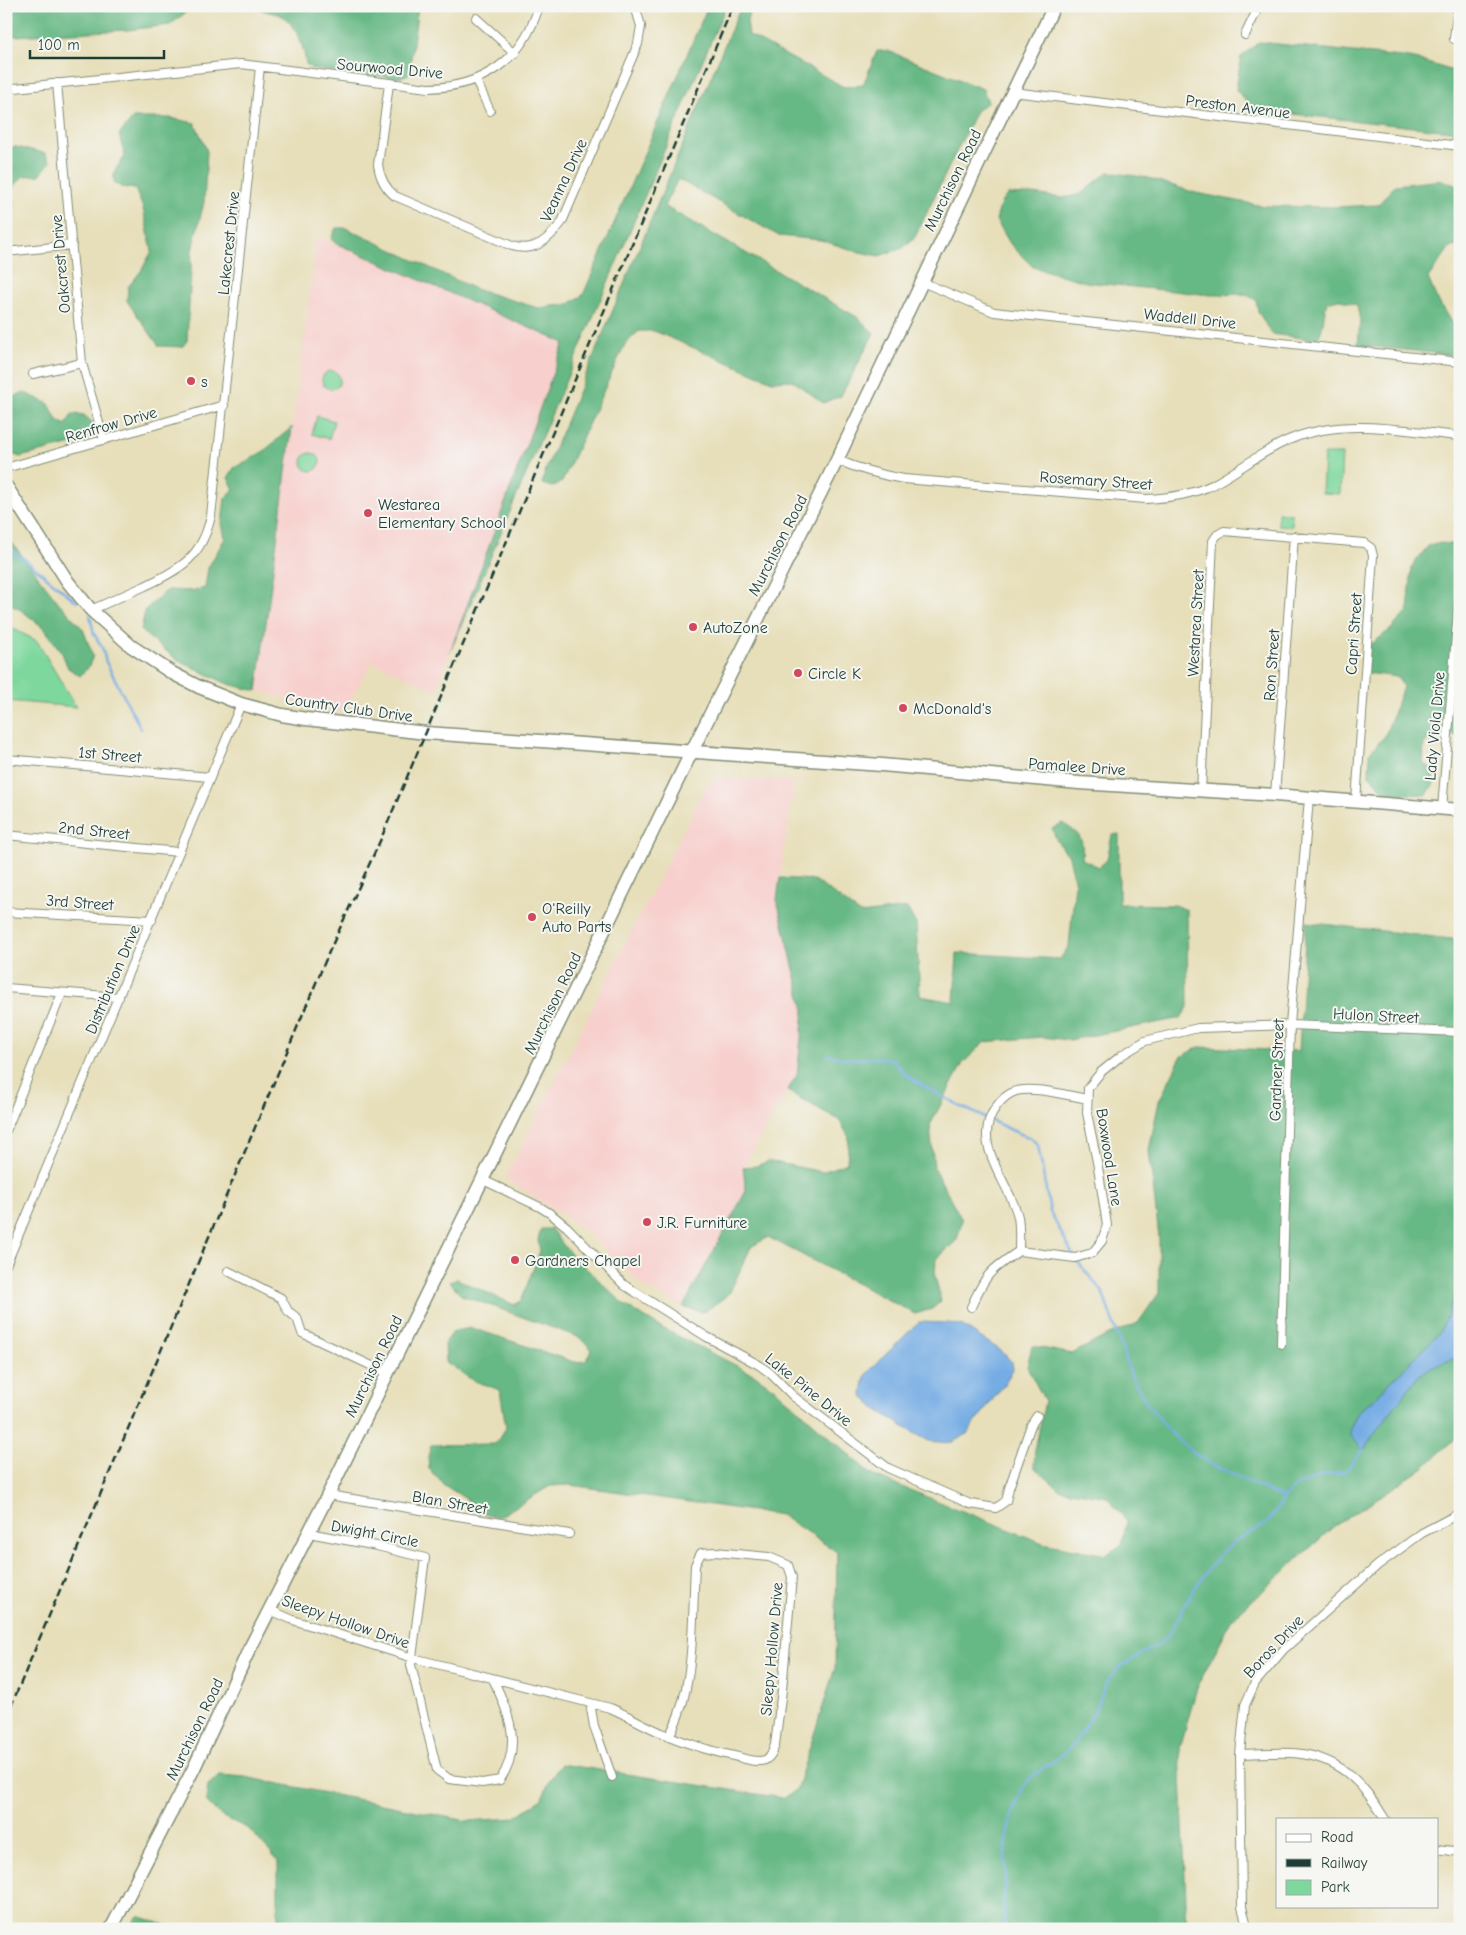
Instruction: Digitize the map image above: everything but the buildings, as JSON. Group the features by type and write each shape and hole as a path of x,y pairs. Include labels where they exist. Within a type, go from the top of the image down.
{"main road":[{"name":"Murchison Road","path":"111,1929 194,1768 691,753 837,460 1054,6"},
{"name":"Country Club Drive","path":"6,486 68,582 92,610 131,646 151,660 199,686 241,704 306,720 426,734 691,753"},
{"name":"Pamalee Drive","path":"691,753 888,766 1079,784 1275,795 1460,810"}],"street":[{"name":"Sourwood Drive","path":"260,67 389,84 440,88 458,85 476,80 497,68 514,53 528,34 539,6"},
{"name":"Veanna Drive","path":"389,84 378,165 380,177 386,188 395,196 512,246 524,248 536,246 546,240 562,222 638,44 641,26 635,6"},
{"path":"1245,35 1259,6"},
{"path":"1454,39 1458,6"},
{"path":"476,18 514,53"},
{"path":"6,89 225,64 260,67"},
{"name":"Lakecrest Drive","path":"92,610 181,568 198,550 206,534 211,516 224,405 260,67"},
{"path":"476,80 490,111"},
{"name":"Oakcrest Drive","path":"57,83 82,363 104,440"},
{"name":"Preston Avenue","path":"1013,92 1460,146"},
{"path":"6,252 72,245"},
{"name":"Waddell Drive","path":"922,282 994,312 1460,362"},
{"path":"33,374 82,363"},
{"name":"Renfrow Drive","path":"6,468 224,405"},
{"name":"Rosemary Street","path":"837,460 870,473 904,479 1146,499 1183,496 1200,490 1290,439 1326,429 1362,427 1460,436"},
{"name":"Westarea Street","path":"1201,792 1212,541 1224,531 1294,536"},
{"name":"Ron Street","path":"1275,795 1294,536"},
{"name":"Capri Street","path":"1294,536 1364,543 1371,548 1373,556 1356,802"},
{"name":"Lady Viola Drive","path":"1442,809 1460,586"},
{"name":"Distribution Drive","path":"6,1265 241,704"},
{"name":"1st Street","path":"6,759 210,777"},
{"name":"Gardner Street","path":"1281,1344 1290,1025 1309,798"},
{"name":"2nd Street","path":"6,834 178,852"},
{"name":"3rd Street","path":"6,912 152,920"},
{"path":"6,988 62,994 119,997"},
{"path":"6,1131 62,994"},
{"name":"Hulon Street","path":"1290,1025 1460,1032"},
{"name":"Boxwood Lane","path":"1019,1251 1075,1258 1092,1253 1102,1240 1107,1225 1087,1113 1088,1088 1101,1072 1122,1055 1145,1041 1198,1028 1290,1025"},
{"path":"971,1307 983,1280 995,1267 1019,1251 1018,1218 1012,1200 989,1151 986,1135 992,1112 1003,1098 1017,1091 1036,1090 1088,1099"},
{"name":"Lake Pine Drive","path":"482,1180 551,1214 567,1227 624,1285 706,1336 759,1365 793,1396 888,1468 970,1504 996,1508 1006,1501 1009,1488 1037,1416"},
{"path":"228,1270 282,1298 288,1310 297,1318 302,1333 387,1373"},
{"name":"Blan Street","path":"328,1495 569,1534"},
{"name":"Boros Drive","path":"1248,1929 1242,1907 1240,1754 1245,1705 1249,1693 1262,1673 1284,1649 1378,1565 1422,1532 1460,1513"},
{"name":"Dwight Circle","path":"309,1533 377,1546 425,1558 413,1658"},
{"name":"Sleepy Hollow Drive","path":"270,1610 293,1620 413,1658 623,1713 668,1736 722,1754 757,1761 764,1760 772,1753 775,1745 792,1577 788,1565 769,1557 715,1552 701,1553 695,1565 688,1678 677,1721 668,1736"},
{"name":"Sleepy Hollow Drive","path":"413,1658 411,1665 435,1754 437,1770 449,1779 482,1783 500,1780 509,1768 513,1748 508,1710 493,1680"},
{"path":"590,1703 594,1726 612,1777"},
{"path":"1240,1754 1300,1754 1330,1763 1346,1772 1366,1789 1384,1818"},
{"path":"1438,1849 1460,1852"}],"shaded area":[{"path":"317,236 564,343 436,690 372,662 343,713 258,691"},
{"path":"718,778 794,781 777,900 804,1010 797,1075 743,1167 746,1191 683,1307 643,1286 581,1227 505,1178 706,786"}],"green space":[{"path":"6,6 190,6 190,9 170,25 127,30 6,38"},
{"path":"258,6 418,6 409,74 398,78 312,69 306,64 301,43 291,24 280,15 265,11"},
{"path":"708,6 726,6 450,652 564,343 335,243 331,239 336,228 346,228 475,289 538,308 569,304 583,295"},
{"path":"741,6 752,6 747,20 749,35 844,87 863,85 877,51 888,51 983,89 988,102 976,111 915,237 903,248 879,256 855,251 821,240 779,236 678,179 664,206 857,317 874,333 841,396 823,403 792,380 772,381 654,331 639,331 625,344 562,482 552,487 542,484 546,469"},
{"path":"1259,42 1411,58 1460,73 1460,132 1255,110 1236,90 1241,57"},
{"path":"133,118 170,118 195,123 207,151 204,202 192,250 187,341 182,347 159,346 127,301 128,287 141,271 152,251 143,208 135,189 121,187 114,182 114,172 125,156 119,135"},
{"path":"6,147 16,147 45,153 50,162 40,175 23,176 12,189 13,209 6,219"},
{"path":"1108,172 1149,178 1196,193 1263,206 1333,207 1378,205 1395,185 1442,180 1460,187 1460,246 1450,247 1428,278 1436,297 1452,324 1460,326 1460,356 1358,345 1360,321 1357,305 1338,299 1327,302 1322,327 1317,340 1271,334 1258,311 1256,300 1245,294 1211,295 1086,282 1033,267 1011,245 996,220 1001,203 1007,195 1032,194 1064,198 1081,194"},
{"path":"331,371 337,374 340,380 337,386 331,389 325,386 322,380 325,374"},
{"path":"23,392 49,404 57,420 66,425 72,414 84,415 92,422 92,436 81,442 20,457 6,452 6,402"},
{"path":"317,416 334,421 329,439 312,434"},
{"path":"292,427 257,691 228,684 179,661 141,631 145,610 167,590 193,591 205,588 208,568 225,538 222,524 225,498 234,489 228,478 234,468 264,451"},
{"path":"311,453 317,456 320,462 317,468 311,471 305,468 302,462 305,456"},
{"path":"1324,454 1342,454 1340,494 1322,493"},
{"path":"1278,513 1292,514 1292,526 1278,525"},
{"path":"6,535 59,603 83,629 93,656 88,668 80,676 68,668 62,653 44,628 21,610 6,603"},
{"path":"1441,543 1460,545 1460,736 1437,734 1424,743 1423,764 1432,768 1434,783 1427,795 1386,793 1369,775 1370,752 1385,736 1403,687 1398,677 1366,673 1369,646 1391,629 1408,611 1412,566 1428,546"},
{"path":"6,625 37,641 76,707 6,701"},
{"path":"1062,823 1080,837 1082,859 1099,867 1107,860 1112,835 1119,834 1119,904 1174,905 1187,910 1188,1007 1181,1018 1070,1040 1041,1037 985,1042 963,1063 930,1125 934,1168 962,1220 957,1240 936,1260 935,1276 941,1301 932,1309 915,1314 768,1237 751,1247 729,1294 704,1312 683,1307 746,1191 743,1167 756,1166 769,1161 822,1172 847,1163 849,1137 839,1120 787,1091 797,1075 804,1010 777,900 780,878 814,880 861,914 907,908 916,924 920,996 954,1002 957,953 1060,959 1069,946 1075,884 1069,856 1057,841 1052,829"},
{"path":"1306,922 1460,940 1460,1279 1448,1315 1439,1333 1372,1401 1358,1412 1351,1426 1351,1436 1364,1450 1373,1435 1420,1374 1433,1366 1460,1357 1460,1433 1426,1466 1333,1527 1233,1618 1198,1684 1180,1748 1187,1929 275,1929 278,1919 278,1861 249,1829 221,1816 206,1801 208,1785 220,1775 245,1777 467,1821 514,1818 541,1800 550,1780 561,1764 783,1798 796,1791 835,1668 837,1552 781,1515 570,1485 550,1486 497,1518 485,1514 471,1502 444,1485 429,1469 428,1457 431,1445 495,1444 506,1428 500,1390 472,1380 446,1362 445,1343 454,1331 472,1328 574,1362 586,1361 592,1350 581,1338 461,1295 450,1282 457,1279 514,1305 521,1301 540,1251 538,1240 541,1229 551,1229 569,1252 625,1305 660,1327 755,1375 775,1389 872,1475 1043,1543 1106,1555 1122,1544 1127,1521 1107,1497 1059,1489 1034,1467 1035,1450 1045,1401 1027,1367 1032,1346 1072,1354 1104,1337 1138,1323 1159,1293 1159,1238 1149,1150 1159,1101 1181,1057 1199,1047 1299,1051"},
{"path":"138,1916 177,1929 131,1929"}],"water":[{"path":"1460,1279 1460,1357 1433,1366 1420,1374 1363,1450 1351,1436 1351,1426 1358,1412 1372,1401 1439,1333 1448,1315"},
{"path":"919,1322 949,1323 963,1326 1000,1350 1012,1362 1013,1369 1006,1382 966,1435 950,1443 929,1441 876,1409 863,1397 865,1377"}],"waterway":[{"path":"6,548 23,558 77,602"},
{"path":"90,615 94,634 102,647 106,662 141,729"},
{"path":"827,1055 848,1059 883,1058 893,1060 904,1073 916,1082 964,1108 1031,1138 1038,1145 1050,1212 1073,1255"},
{"path":"1076,1260 1102,1291 1132,1377 1147,1404 1173,1435 1195,1454 1213,1465 1284,1498"},
{"path":"1006,1929 1003,1905 1008,1831 1023,1787 1032,1776 1065,1753 1075,1742 1093,1715 1107,1682 1121,1666 1159,1644 1169,1635 1194,1589 1221,1553 1238,1539 1260,1528 1269,1521 1284,1498 1296,1486 1318,1477 1346,1471 1363,1448"}],"railway":[{"path":"6,1718 329,952 380,841 733,6"}],"place":[{"name":"s","path":"191,381"},
{"name":"Westarea Elementary School","path":"368,513"},
{"name":"AutoZone","path":"693,627"},
{"name":"Circle K","path":"798,673"},
{"name":"McDonald's","path":"903,708"},
{"name":"O'Reilly Auto Parts","path":"532,917"},
{"name":"J.R. Furniture","path":"647,1222"},
{"name":"Gardners Chapel","path":"515,1260"}]}
